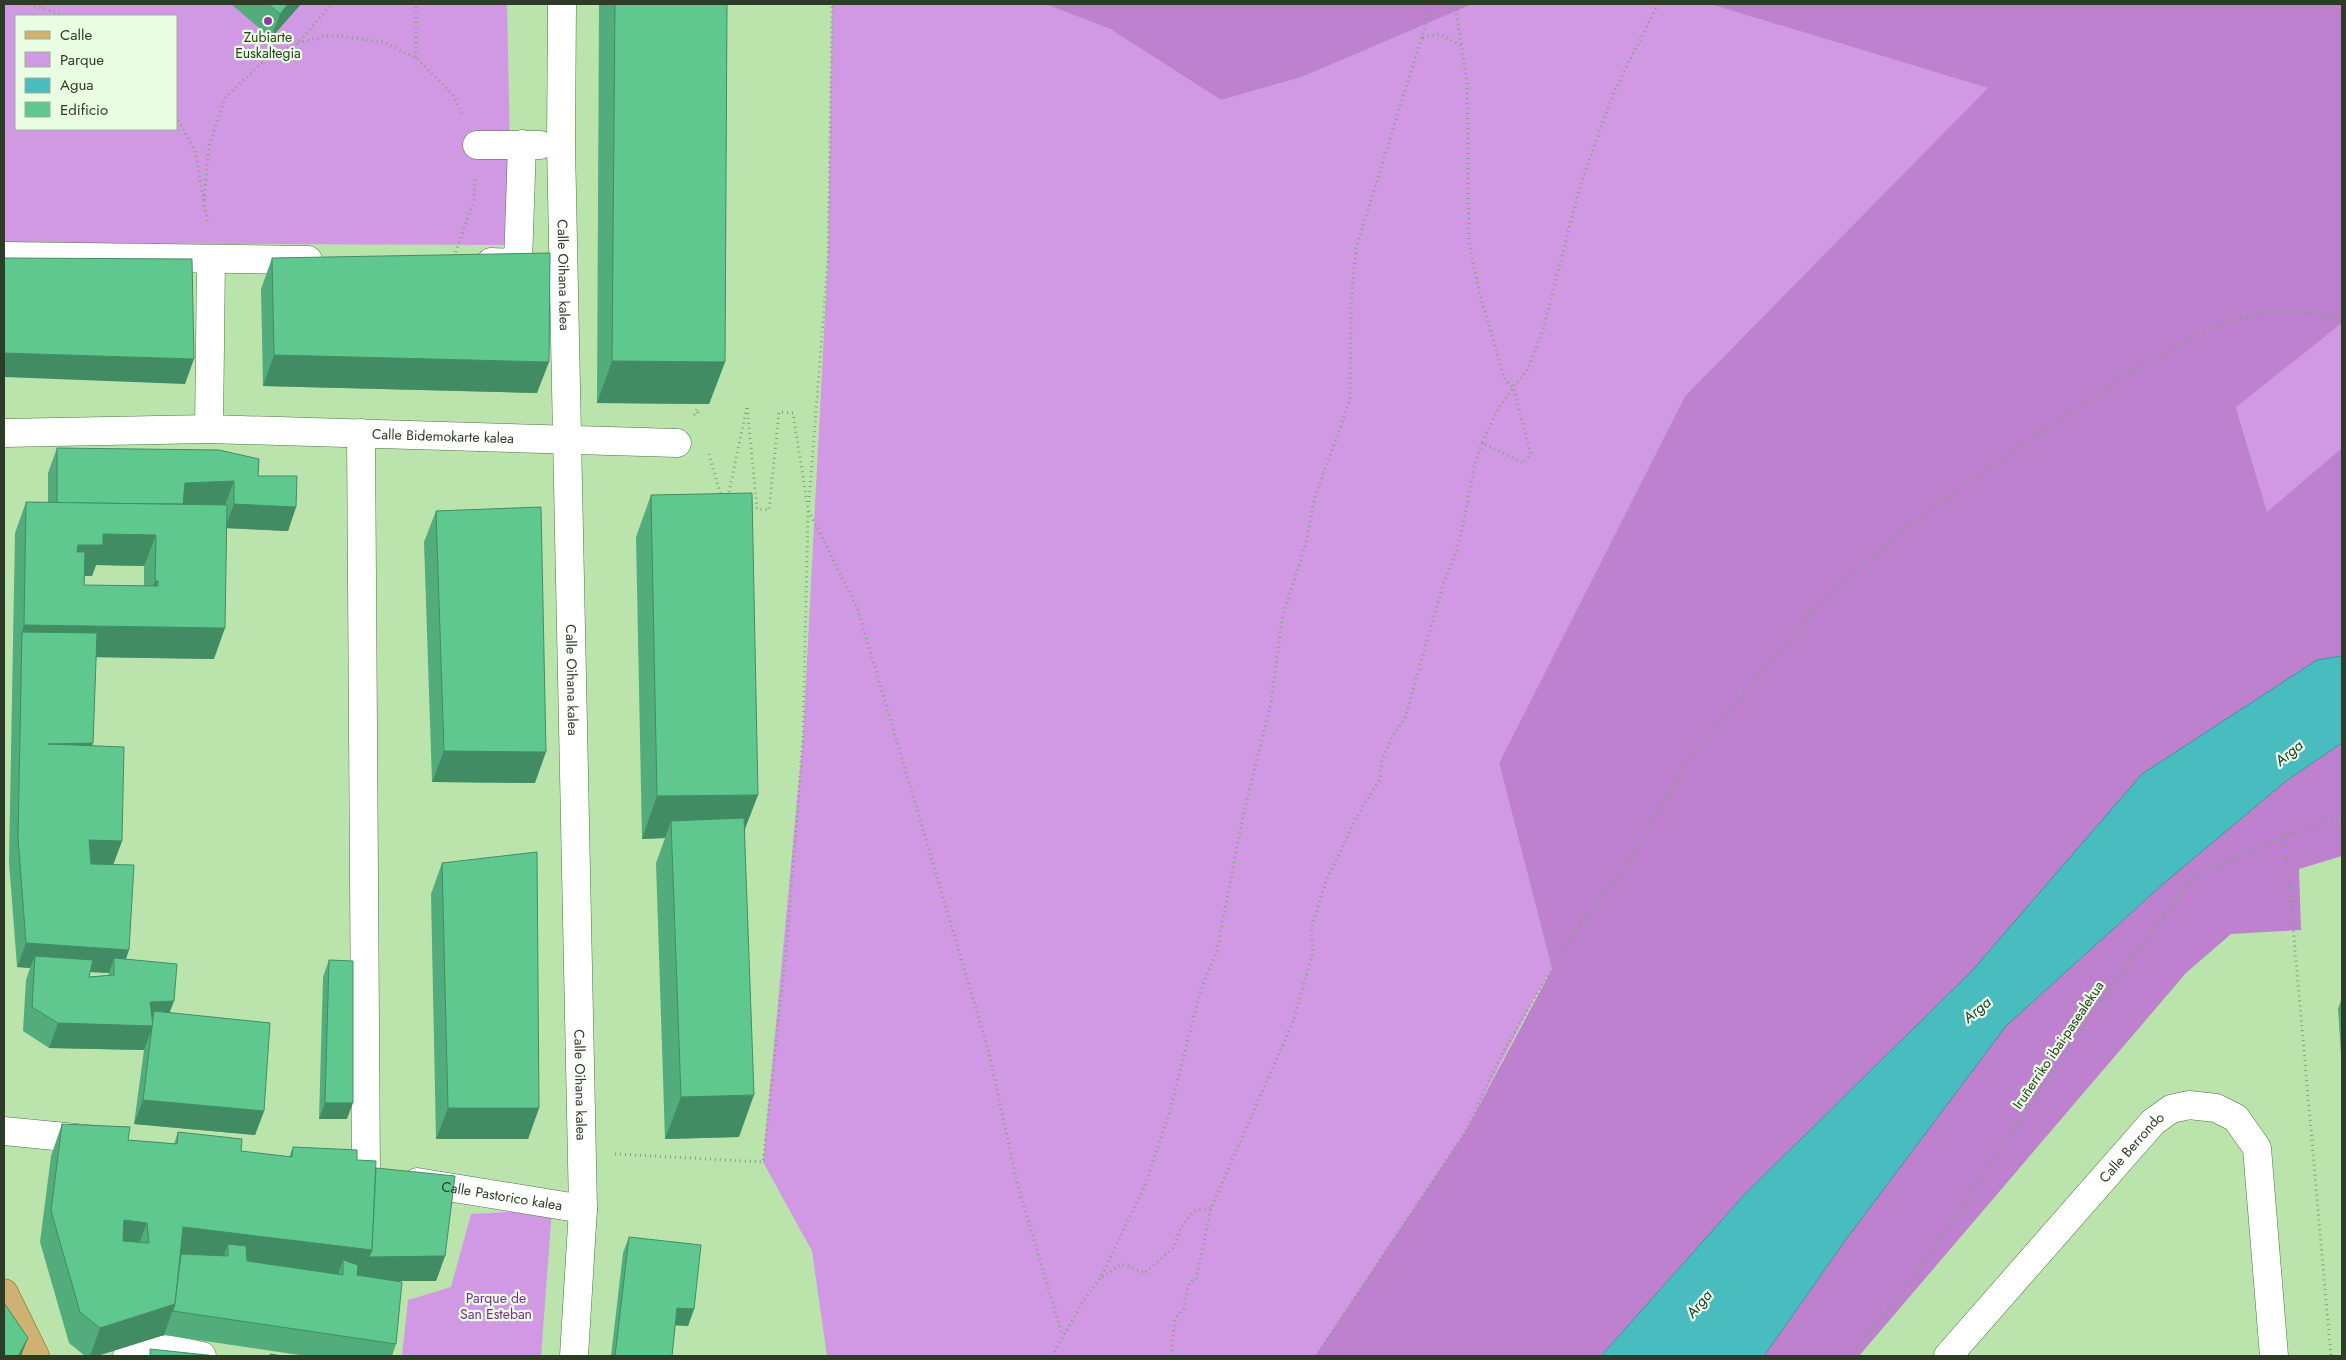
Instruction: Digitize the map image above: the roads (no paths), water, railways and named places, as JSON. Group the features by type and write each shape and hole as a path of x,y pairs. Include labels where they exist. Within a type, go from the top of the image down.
{"main road":[{"path":"4,1293 36,1356"}],"street":[{"name":"Calle Oihana kalea","path":"562,4 561,145 566,439 583,1209 574,1356"},
{"path":"452,261 518,263 522,144"},
{"path":"477,145 561,145"},
{"path":"4,256 336,261"},
{"path":"209,429 210,260"},
{"name":"Calle Bidemokarte kalea","path":"4,433 209,429 677,444"},
{"name":"Calle Pastorico kalea","path":"360,433 356,1172 583,1209"},
{"name":"Calle Berrondo","path":"1948,1356 2153,1122 2171,1109 2189,1105 2216,1108 2236,1118 2257,1148 2274,1356"},
{"path":"4,1131 120,1142"},
{"path":"127,1356 168,1349 202,1356"}],"water":[{"name":"Arga","path":"2342,656 2342,743 2286,781 2163,884 2006,1026 1847,1238 1764,1356 1601,1356 1745,1194 1971,972 2142,774 2317,660"}],"place":[{"name":"Zubiarte Euskaltegia","path":"268,21"}],"park label":[{"name":"Parque de San Esteban","path":"496,1306"}]}
